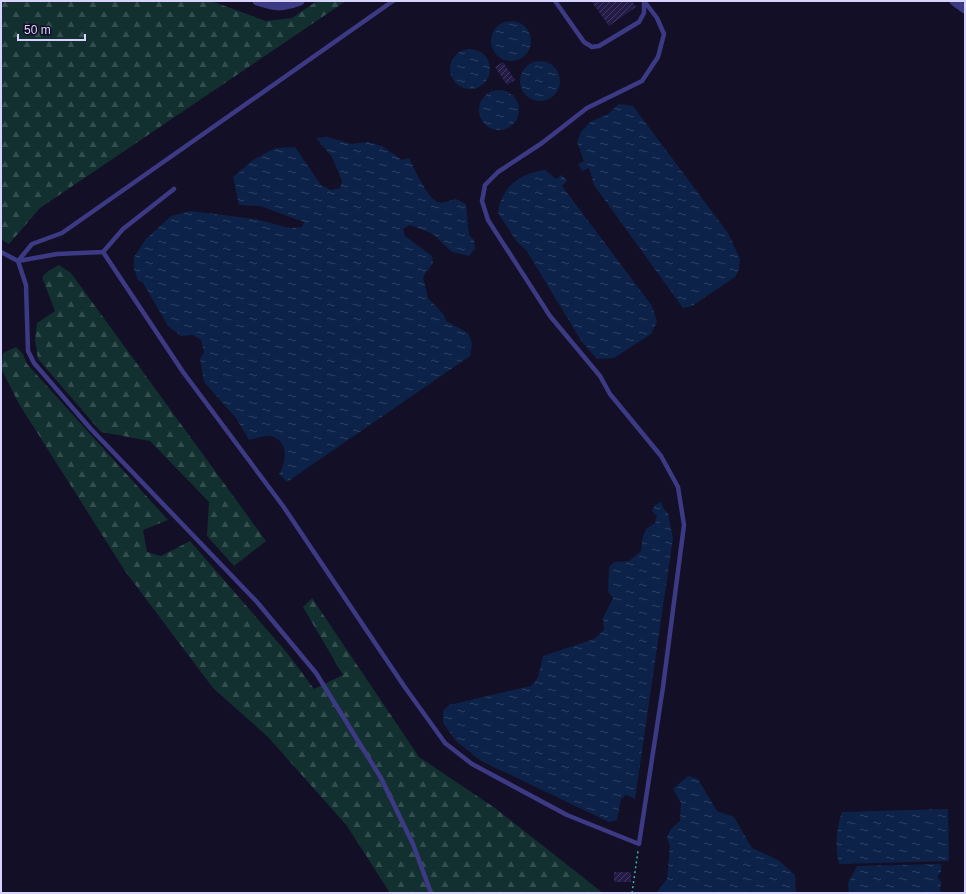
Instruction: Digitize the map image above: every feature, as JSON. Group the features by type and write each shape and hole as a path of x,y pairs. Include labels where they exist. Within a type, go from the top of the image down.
{"street":[{"path":"257,1 274,6 288,6 300,1"},
{"path":"954,1 965,9"}],"lane":[{"path":"18,261 32,244 62,233 393,1"},
{"path":"555,1 584,42 592,47 599,46 639,22 644,13 644,1"},
{"path":"103,252 183,372 283,506 404,686 445,743 472,764 567,815 640,844 664,680 684,525 678,487 661,456 610,394 600,376 550,316 488,220 482,201 485,186 498,172 542,143 587,108 642,82 658,57 664,34 657,18 644,1"},
{"path":"1,252 18,261 57,254 103,252 123,229 174,189"},
{"path":"18,261 26,285 28,351 34,363 90,428 257,602 316,673 381,778 412,844 431,893"}],"path":[{"path":"632,893 640,844"}],"green space":[{"path":"1,1 211,1 266,21 292,18 317,1 346,1 40,208 9,244 1,239"},
{"path":"59,265 71,273 266,541 234,566 207,536 209,502 150,441 101,432 38,359 35,340 37,323 55,311 42,277 48,271"},
{"path":"16,347 23,354 27,364 168,520 143,530 147,552 161,556 190,541 288,654 314,689 343,675 303,607 312,598 419,757 495,808 603,893 390,893 347,826 268,737 213,688 125,571 19,404 1,368 3,353"}],"water":[{"path":"511,21 519,23 525,27 529,33 531,41 529,49 525,55 519,59 511,61 503,59 497,55 493,49 491,41 493,33 497,27 503,23"},
{"path":"470,49 478,51 484,55 488,61 490,69 488,77 484,83 478,87 470,89 462,87 456,83 452,77 450,69 452,61 456,55 462,51"},
{"path":"540,61 548,63 554,67 558,73 560,81 558,89 554,95 548,99 540,101 532,99 526,95 522,89 520,81 522,73 526,67 532,63"},
{"path":"499,90 507,92 513,96 517,102 519,110 517,118 513,124 507,128 499,130 491,128 485,124 481,118 479,110 481,102 485,96 491,92"},
{"path":"619,104 633,106 728,233 740,259 739,270 735,277 692,306 683,308 594,185 589,168 582,171 578,164 584,161 577,142 581,132 590,122 608,114"},
{"path":"328,137 351,144 368,142 382,146 402,160 409,158 429,195 438,202 443,203 456,199 466,204 469,235 474,240 475,249 469,256 452,252 433,234 410,225 403,229 405,236 432,256 433,263 423,277 428,298 444,315 446,321 468,333 472,344 470,356 287,482 279,474 285,457 285,452 281,442 270,436 249,440 236,418 204,382 200,359 204,352 201,340 193,335 181,336 168,326 143,283 138,280 134,269 134,257 146,239 171,216 190,211 255,219 290,228 302,227 304,222 260,206 239,205 233,177 253,160 275,148 295,147 321,185 331,190 340,188 342,181 332,157 316,138"},
{"path":"545,170 556,179 562,175 567,181 562,186 652,306 657,322 651,334 614,358 597,359 582,342 526,250 517,242 498,213 503,196 513,183 527,174"},
{"path":"661,502 664,509 668,513 673,538 635,799 626,795 621,799 617,820 609,822 481,761 456,741 443,723 443,711 449,705 531,686 538,677 543,656 594,639 604,630 603,618 613,598 608,592 609,567 614,562 629,561 641,551 645,531 655,523 657,516 652,511 655,505"},
{"path":"688,776 698,779 717,811 734,817 752,848 778,860 795,875 796,893 656,893 667,879 670,846 667,837 671,829 680,821 681,803 673,789"},
{"path":"948,809 949,861 839,864 837,838 838,825 842,812"},
{"path":"941,864 941,872 938,875 941,882 940,893 849,893 848,883 857,866"}],"building":[{"path":"591,1 632,1 636,7 609,26"},
{"path":"503,62 515,80 507,85 495,67"},
{"path":"614,872 631,872 631,882 614,882"}]}
